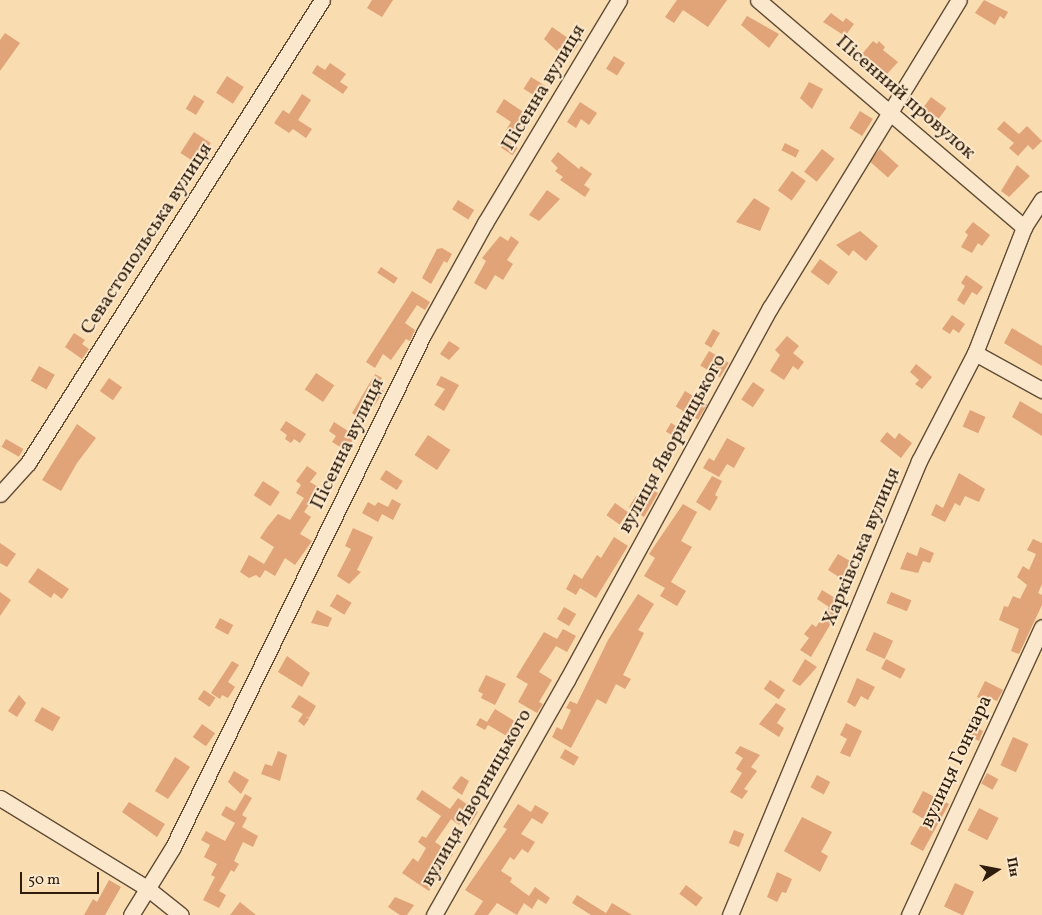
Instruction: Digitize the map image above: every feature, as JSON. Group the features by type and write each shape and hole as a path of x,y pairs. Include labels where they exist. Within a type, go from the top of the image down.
{"street":[{"name":"Севастопольська вулиця","path":"0,494 28,463 322,0"},
{"name":"Пісенна вулиця","path":"131,915 173,847 424,333 485,224 619,0"},
{"name":"Пісенний провулок","path":"758,0 1024,227"},
{"name":"вулиця Яворницького","path":"434,915 567,680 770,308 889,110 959,0"},
{"name":"Харківська вулиця","path":"730,915 919,461 975,353 1024,227 1042,200"},
{"path":"975,353 1042,390"},
{"name":"вулиця Гончара","path":"909,915 1042,627"},
{"path":"0,798 147,888 181,915"}],"building":[{"path":"372,0 393,0 382,17 367,8"},
{"path":"677,0 727,0 708,27 683,10 674,23 665,17"},
{"path":"984,0 1008,12 1004,19 1000,16 995,25 975,13"},
{"path":"831,13 843,22 846,18 854,24 845,36 823,22"},
{"path":"747,16 779,34 769,48 741,25"},
{"path":"552,27 578,45 571,56 559,48 557,51 544,39"},
{"path":"5,33 20,43 0,71 0,40"},
{"path":"873,41 877,44 879,41 885,47 883,50 898,62 887,74 862,54"},
{"path":"614,56 625,63 617,76 606,69"},
{"path":"330,63 346,74 340,82 348,87 343,94 312,73 317,65 325,70"},
{"path":"227,76 244,87 233,104 216,93"},
{"path":"531,77 550,89 542,101 524,89"},
{"path":"809,82 823,89 812,109 800,98"},
{"path":"302,94 311,100 298,120 312,129 306,138 293,129 289,133 274,123 283,110 289,114"},
{"path":"194,95 204,101 196,115 186,109"},
{"path":"931,97 946,108 937,121 922,110"},
{"path":"504,99 531,117 514,136 506,130 511,122 496,112"},
{"path":"580,102 597,113 589,125 581,119 576,128 567,122"},
{"path":"860,111 873,119 862,136 849,128"},
{"path":"1004,121 1019,134 1027,126 1042,141 1033,150 1028,145 1018,156 1009,148 1014,143 997,129"},
{"path":"194,132 211,143 197,164 180,153"},
{"path":"506,140 518,148 513,155 501,147"},
{"path":"785,143 799,150 796,157 781,150"},
{"path":"822,149 835,159 817,182 804,172"},
{"path":"880,149 899,166 888,178 869,161"},
{"path":"558,152 579,169 581,166 592,174 584,185 590,189 585,197 560,180 563,177 555,171 558,168 551,161"},
{"path":"1017,165 1030,176 1009,197 1001,191"},
{"path":"792,171 806,181 792,200 778,190"},
{"path":"547,190 560,199 539,221 529,215"},
{"path":"754,198 770,208 760,231 736,222"},
{"path":"458,200 474,210 468,219 452,209"},
{"path":"973,222 990,235 982,246 978,243 972,253 961,247 968,235 965,232"},
{"path":"860,231 878,246 866,261 853,250 849,256 836,245"},
{"path":"500,236 508,241 511,236 519,242 507,260 513,264 503,280 495,275 486,290 474,283 486,261 482,258"},
{"path":"442,248 452,254 447,263 444,261 431,284 422,278 437,249"},
{"path":"820,259 838,272 828,285 811,272"},
{"path":"381,267 398,278 394,284 377,273"},
{"path":"966,275 983,287 977,295 972,292 964,305 957,300 965,286 961,283"},
{"path":"412,291 430,302 425,310 417,305 405,323 415,330 410,341 406,339 391,360 383,354 375,368 366,362"},
{"path":"952,315 965,324 959,333 953,329 950,334 942,329"},
{"path":"1012,328 1042,346 1042,366 1004,343"},
{"path":"713,329 720,333 711,348 704,344"},
{"path":"74,333 85,340 82,344 89,349 82,359 65,347"},
{"path":"787,336 799,346 793,353 804,362 798,370 793,366 784,380 770,371 780,355 775,350"},
{"path":"449,341 460,348 449,360 440,354"},
{"path":"709,351 729,363 720,377 700,366"},
{"path":"916,364 932,377 922,389 915,384 919,380 910,372"},
{"path":"39,366 55,375 47,390 31,381"},
{"path":"316,373 334,385 323,402 305,390"},
{"path":"375,374 382,378 377,387 384,391 364,421 352,413"},
{"path":"441,376 459,385 444,411 434,405 445,389 436,385"},
{"path":"109,378 122,387 113,400 100,391"},
{"path":"753,382 765,390 753,407 741,399"},
{"path":"685,391 707,404 698,420 676,406"},
{"path":"1020,401 1042,414 1042,436 1012,417"},
{"path":"970,410 986,417 978,433 963,426"},
{"path":"286,421 306,434 300,443 294,439 291,443 285,439 287,435 280,430"},
{"path":"334,422 348,431 345,435 353,440 347,451 332,442 336,436 329,431"},
{"path":"671,423 686,432 680,440 666,432"},
{"path":"77,424 96,438 77,463 61,491 42,480"},
{"path":"887,432 895,439 899,433 912,443 901,458 880,441"},
{"path":"428,435 450,450 437,470 415,455"},
{"path":"727,438 745,448 734,468 727,464 719,477 703,468 709,458 714,461"},
{"path":"6,439 23,449 19,457 2,447"},
{"path":"307,466 317,473 310,482 320,488 304,512 311,517 300,534 312,541 295,565 285,558 275,576 265,570 260,578 256,575 249,578 240,572 249,555 264,564 274,547 260,538 268,526 278,514 290,520 304,498 296,493 301,485 296,481"},
{"path":"386,470 403,481 397,490 380,479"},
{"path":"959,473 985,489 979,502 965,496 960,506 955,503 945,522 931,515 936,504 943,508"},
{"path":"712,476 722,481 715,495 718,497 710,511 696,502"},
{"path":"263,481 280,492 271,506 254,495"},
{"path":"650,489 658,493 644,517 629,507 636,496 644,501"},
{"path":"392,499 401,504 393,520 382,514 378,522 362,513 368,502 375,506 378,502 388,507"},
{"path":"615,503 628,512 620,524 606,515"},
{"path":"683,504 697,512 681,541 692,547 671,582 686,591 677,606 660,596 665,588 644,576 655,558 649,554"},
{"path":"353,528 373,537 357,570 361,572 349,584 337,576 351,549 345,546"},
{"path":"614,537 628,546 596,598 580,588 576,595 566,589 574,574 582,579 597,555 601,558"},
{"path":"1033,539 1042,543 1042,584 1038,593 1042,595 1042,605 1019,654 1011,651 1019,629 999,620 1004,606 1008,607 1013,596 1020,599 1027,585 1017,577 1023,566 1029,570 1036,554 1027,550"},
{"path":"0,543 16,554 7,567 0,563"},
{"path":"920,547 934,553 930,563 923,561 918,573 900,569 907,552 917,556"},
{"path":"838,554 850,561 842,579 828,570"},
{"path":"38,568 69,589 62,599 54,593 51,598 28,582"},
{"path":"822,590 843,603 811,657 800,650 809,638 804,634 812,624 816,627 829,607 817,599"},
{"path":"0,592 11,600 0,616"},
{"path":"891,592 911,600 907,611 887,603"},
{"path":"337,594 352,603 344,615 330,606"},
{"path":"638,594 654,604 638,630 644,633 623,675 631,679 625,689 616,684 606,704 597,699 571,748 552,737 557,727 562,730 571,710 566,708 570,701 577,704 608,640"},
{"path":"564,607 576,614 569,626 557,619"},
{"path":"317,610 332,618 328,627 311,623"},
{"path":"220,618 233,625 228,635 215,628"},
{"path":"563,629 576,636 567,652 556,646 539,672 552,680 539,702 543,704 537,713 518,702 528,684 516,677 544,632 557,639"},
{"path":"874,632 893,641 885,659 866,650"},
{"path":"287,656 310,673 302,687 278,672"},
{"path":"805,659 817,667 800,686 792,681"},
{"path":"886,659 906,669 901,679 881,669"},
{"path":"232,661 239,665 228,682 235,687 228,698 222,695 220,699 211,693"},
{"path":"486,675 506,684 495,705 481,698 483,694 478,691"},
{"path":"857,678 875,687 868,700 861,696 855,707 847,702"},
{"path":"770,680 785,690 779,699 764,689"},
{"path":"985,681 1003,690 997,701 990,698 987,703 977,697"},
{"path":"204,690 216,698 209,707 198,699"},
{"path":"19,695 26,703 17,717 8,711"},
{"path":"299,695 316,706 309,718 305,716 309,719 304,726 298,721 303,714 291,707"},
{"path":"776,703 786,709 777,723 784,728 779,737 759,724"},
{"path":"42,707 60,717 53,731 34,721"},
{"path":"495,709 524,727 515,741 488,725 485,730 476,725 480,718 487,722"},
{"path":"970,718 979,723 976,727 983,731 979,741 963,733"},
{"path":"846,723 862,731 850,757 840,753 847,739 840,735"},
{"path":"202,724 215,733 206,746 193,737"},
{"path":"1013,737 1029,744 1016,772 1000,765"},
{"path":"740,746 760,755 751,767 757,771 744,789 748,791 742,799 730,792 742,773 736,769 743,758 735,753"},
{"path":"565,749 579,757 574,766 560,758"},
{"path":"278,751 287,755 280,781 261,774 265,764 272,766"},
{"path":"175,757 190,767 168,799 155,791"},
{"path":"234,771 249,780 241,794 228,782"},
{"path":"987,773 998,779 993,790 981,783"},
{"path":"817,775 830,782 824,794 810,787"},
{"path":"461,776 469,781 462,795 452,788"},
{"path":"422,790 450,809 458,798 478,812 470,825 463,820 459,825 451,819 435,842 453,854 429,891 402,873 413,858 418,862 426,848 418,842 422,836 426,838 441,816 416,799"},
{"path":"923,791 949,804 923,851 910,844 924,819 912,812"},
{"path":"245,794 252,798 242,815 247,818 242,827 258,836 253,847 243,842 234,861 239,864 234,872 231,870 219,891 226,895 219,908 203,900 215,877 211,875 217,864 204,857 210,845 201,840 206,831 225,841 235,823 221,815 226,806 235,811"},
{"path":"129,802 165,824 157,837 122,812"},
{"path":"518,804 531,812 535,805 549,813 542,824 532,818 521,834 535,842 528,853 522,849 514,860 510,857 501,871 512,878 510,882 529,896 535,887 550,898 546,904 538,899 532,909 524,903 517,915 497,903 488,915 474,915 483,901 465,890 507,829 503,827"},
{"path":"979,808 999,818 987,840 968,830"},
{"path":"802,817 832,832 821,852 828,856 820,872 784,851"},
{"path":"734,830 744,834 739,847 729,843"},
{"path":"777,872 792,879 786,893 782,892 777,902 767,897"},
{"path":"109,880 121,887 105,915 84,915 93,899 97,902"},
{"path":"955,883 974,892 963,915 944,907"},
{"path":"686,885 703,898 696,906 679,894"},
{"path":"577,895 606,913 612,903 632,915 591,915 572,903"},
{"path":"395,897 414,905 407,915 400,915 388,907"},
{"path":"240,902 256,915 230,915"}]}
